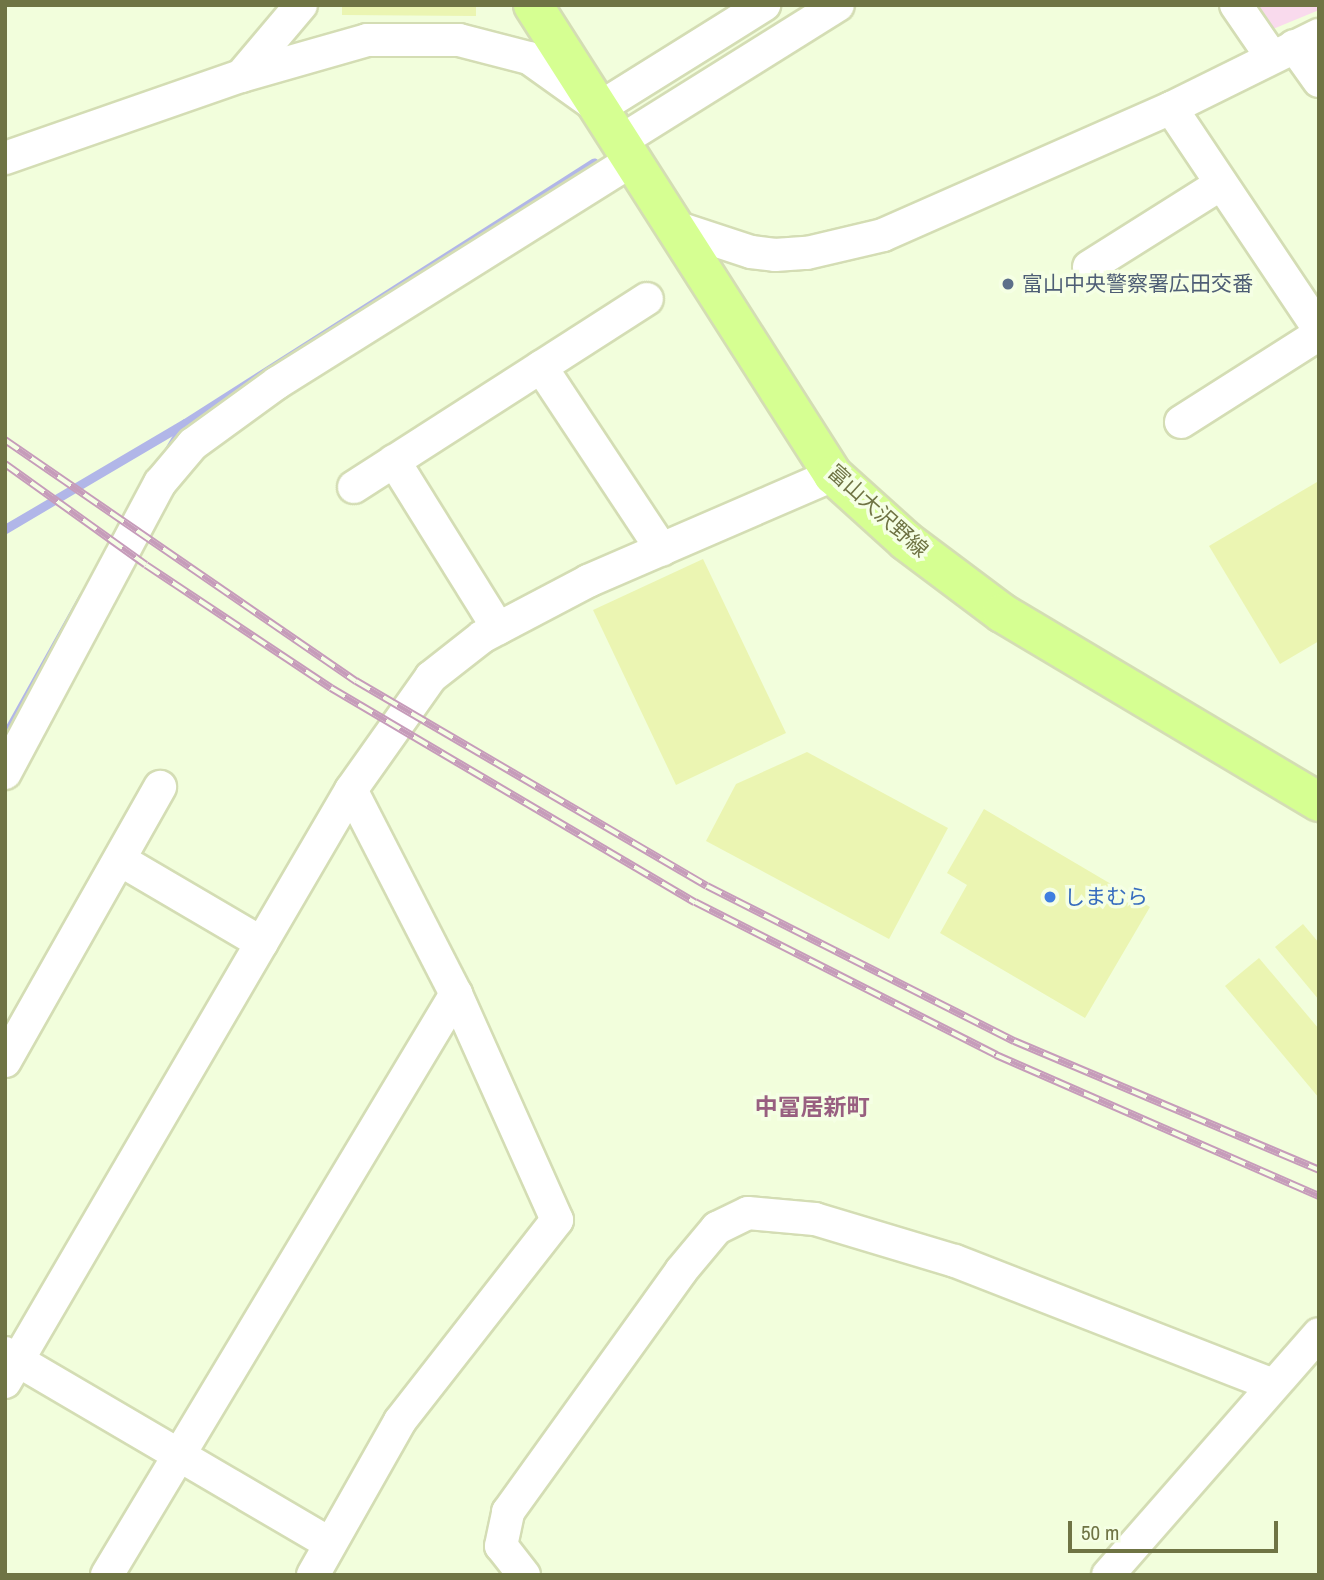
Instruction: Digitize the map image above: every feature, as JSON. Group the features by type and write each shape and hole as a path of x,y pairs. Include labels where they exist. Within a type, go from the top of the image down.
{"main road":[{"name":"富山大沢野線","path":"533,5 833,475 906,541 1002,613 1319,802"}],"street":[{"path":"241,76 301,5"},
{"path":"5,158 241,76 367,40 459,40 529,58 599,108 764,5"},
{"path":"5,773 160,483 193,444 277,383 838,5"},
{"path":"1236,5 1295,46 1319,81"},
{"path":"675,227 751,252 775,255 807,253 883,236 1171,108 1295,46"},
{"path":"1171,108 1319,331 1181,422"},
{"path":"1089,267 1222,184"},
{"path":"354,487 647,299"},
{"path":"541,367 662,550"},
{"path":"394,461 498,628"},
{"path":"330,1544 176,1453 10,1365 351,790 431,677 498,628 588,581 833,475"},
{"path":"5,1061 122,861 160,787"},
{"path":"313,1575 400,1422 557,1220 456,994 351,790"},
{"path":"122,861 262,943"},
{"path":"107,1575 176,1453 456,994"},
{"path":"524,1575 501,1546 508,1512 681,1271 717,1228 748,1213 814,1219 955,1261 1273,1385"},
{"path":"1108,1575 1319,1334"}],"shaded area":[{"path":"1251,5 1319,5 1319,10 1268,31"}],"building":[{"path":"342,5 476,5 476,16 342,15"},
{"path":"1317,482 1319,641 1280,664 1209,546"},
{"path":"703,559 786,733 676,785 593,610"},
{"path":"807,752 948,828 889,939 706,841 736,784"},
{"path":"984,809 1150,907 1085,1018 940,933 967,885 947,873"},
{"path":"1303,924 1319,943 1319,1000 1275,947"},
{"path":"1259,958 1319,1029 1319,1098 1225,986"}],"waterway":[{"path":"5,529 185,423 594,162"},
{"path":"168,451 184,424"},
{"path":"5,736 83,596"}],"railway":[{"path":"5,440 356,681 707,886 1014,1041 1319,1170"},
{"path":"5,464 146,565 331,688 695,902 996,1055 1319,1196"}],"place":[{"name":"富山中央警察署広田交番","path":"1008,284"},
{"name":"しまむら","path":"1050,897"}],"district":[{"name":"中冨居新町","path":"812,1107"}]}
